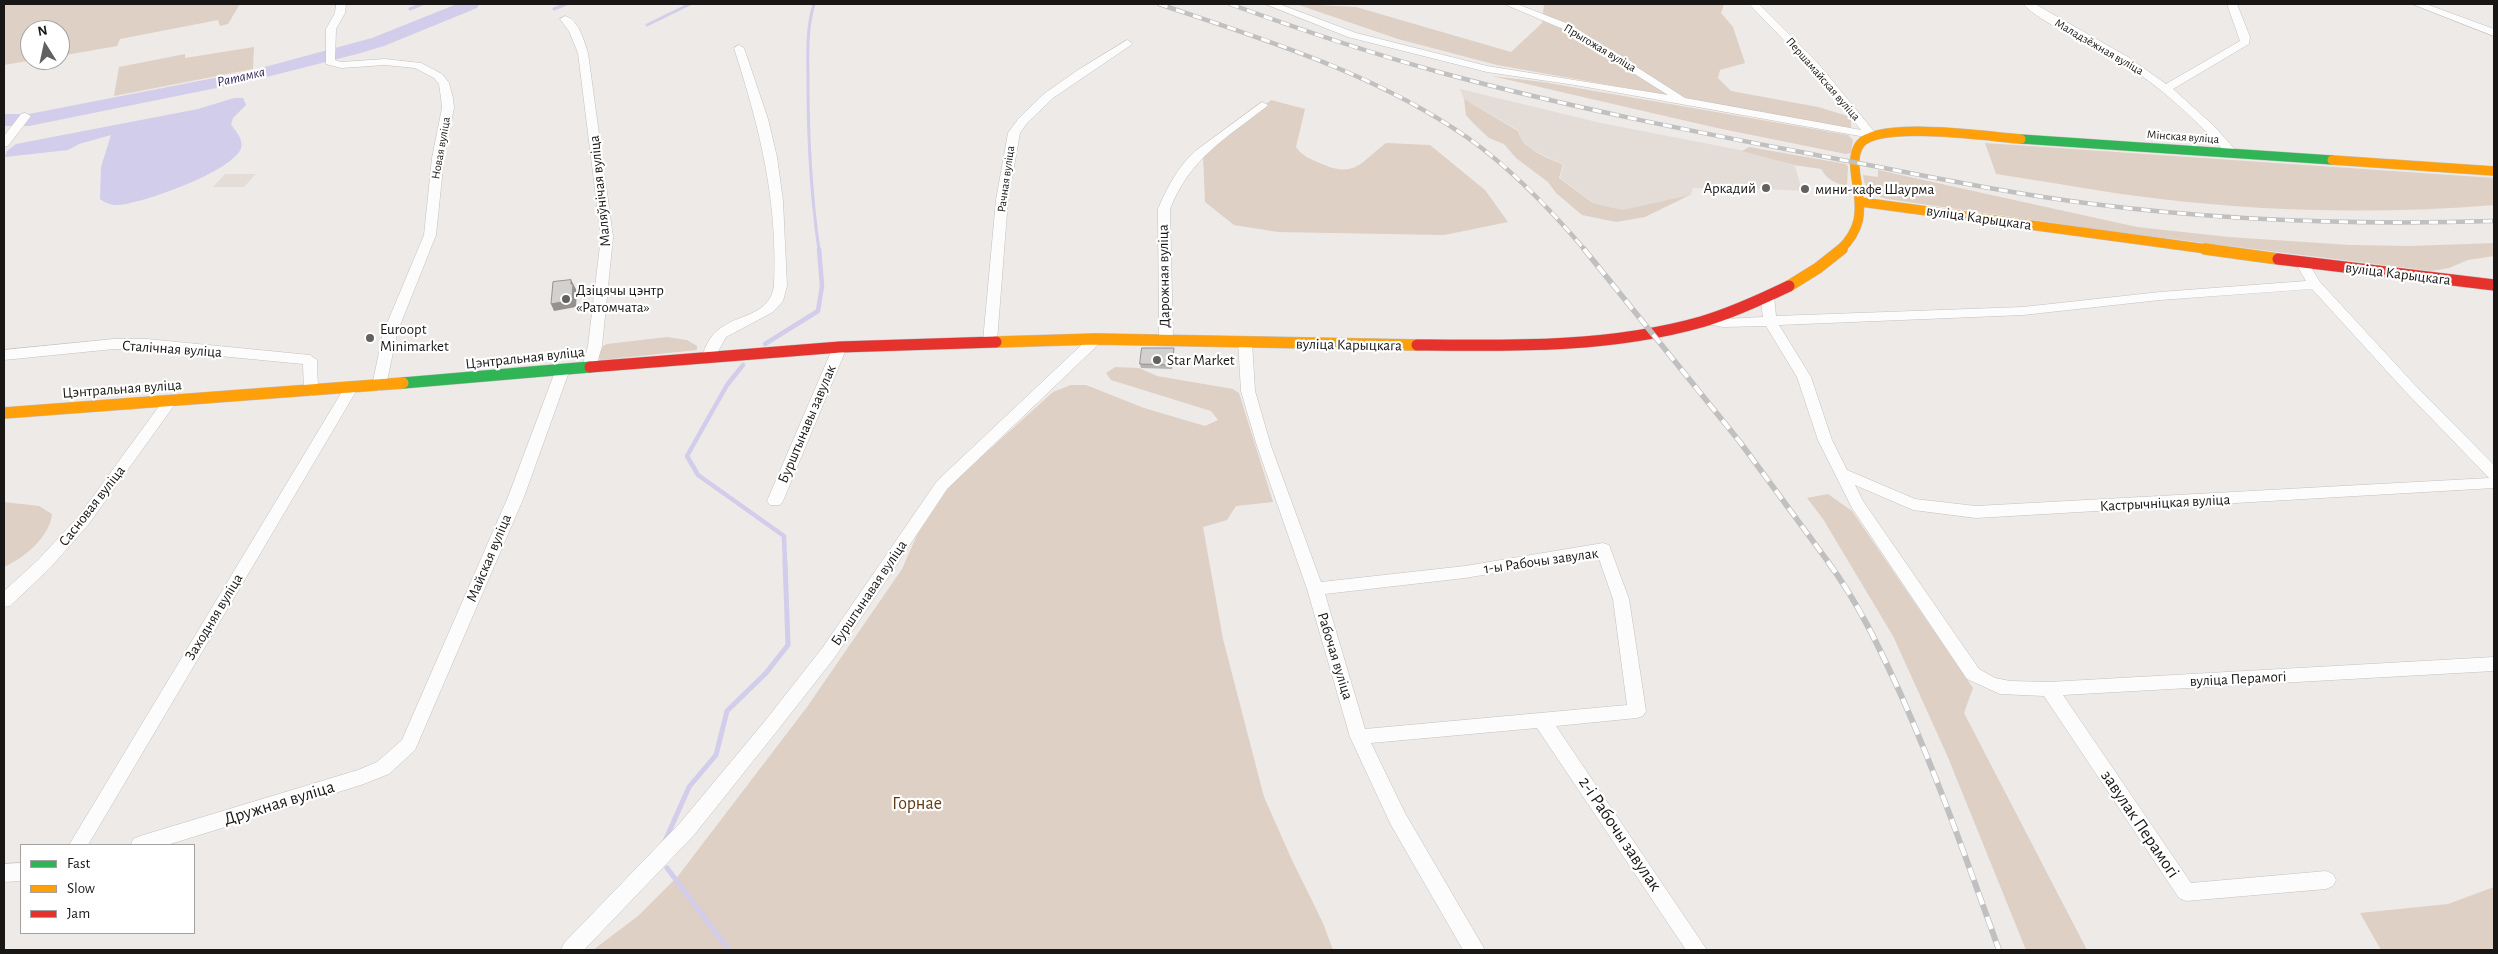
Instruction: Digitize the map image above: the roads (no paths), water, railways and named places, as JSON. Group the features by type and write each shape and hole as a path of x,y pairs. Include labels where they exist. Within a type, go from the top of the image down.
{"street":[{"name":"Новая вуліца","path":"341,4 340,13 331,29 330,62 341,65 385,62 417,64 438,76 444,83 448,98 448,108 438,158 430,235 390,333 379,386"},
{"path":"1270,4 1352,35 1487,69 1576,82 1871,134"},
{"name":"Прыгожая вуліца","path":"1509,4 1567,28 1685,102"},
{"name":"Першамайская вуліца","path":"1754,4 1813,64 1871,134"},
{"name":"Маладзёжная вуліца","path":"2028,4 2059,25 2125,60 2165,90 2214,132 2233,154"},
{"path":"2165,90 2202,65 2242,46 2245,42 2245,37 2232,4"},
{"path":"2417,4 2494,33"},
{"name":"Маляўнічая вуліца","path":"565,19 574,30 583,53 607,236 595,346 589,367"},
{"name":"Рачная вуліца","path":"990,342 1002,200 1014,133 1019,123 1050,95 1127,43"},
{"path":"709,356 712,345 718,336 766,311 774,304 780,292 778,215 768,144 740,48"},
{"name":"Дарожная вуліца","path":"1166,339 1163,222 1169,196 1198,154 1262,105"},
{"path":"4,143 26,116"},
{"name":"Мінская вуліца","path":"1871,134 1911,132 2494,171"},
{"path":"1861,202 1856,180 1856,159 1860,143 1871,134"},
{"name":"вуліца Карыцкага","path":"990,342 1166,339 1517,347 1568,344 1649,333 1738,312 1810,272 1839,251 1859,224 1861,202 2301,262 2494,285"},
{"path":"2301,262 2315,285 2409,387 2494,474"},
{"name":"вуліца Карыцкага","path":"1707,320 1723,323 2023,311 2160,296 2315,285"},
{"path":"1767,296 1770,321 1804,377 1825,440 1857,504 1876,490"},
{"name":"Бурштынавая вуліца","path":"571,950 688,829 829,652 942,485 1096,339"},
{"name":"Цэнтральная вуліца","path":"4,413 379,386 709,356 840,347 990,342"},
{"name":"Рабочая вуліца","path":"1244,342 1248,391 1261,436 1315,589 1359,737 1398,819 1465,936 1476,950"},
{"name":"Сталічная вуліца","path":"4,355 114,344 147,344 310,360 312,391"},
{"name":"Бурштынавы завулак","path":"775,501 840,347"},
{"name":"Майская вуліца","path":"409,745 516,497 563,369"},
{"name":"Заходняя вуліца","path":"79,844 351,388"},
{"name":"Сасновая вуліца","path":"4,601 44,564 83,520 170,401"},
{"name":"Кастрычніцкая вуліца","path":"1843,474 1876,490 1913,504 1953,510 2000,512 2494,483"},
{"name":"вуліца Перамогі","path":"1857,504 1973,674 1984,682 2017,690 2049,689 2494,664"},
{"name":"1-ы Рабочы завулак","path":"1315,589 1465,572 1603,548 1621,599 1636,711 1541,719"},
{"name":"завулак Перамогі","path":"2049,689 2186,892 2326,880"},
{"path":"1359,737 1541,719"},
{"name":"2-і Рабочы завулак","path":"1541,719 1668,903 1697,950"},
{"name":"Дружная вуліца","path":"143,844 361,777 383,768 409,745"},
{"path":"4,873 20,872"}],"waterway":[{"path":"410,9 422,4"},
{"name":"Ратамка","path":"4,120 29,120 251,76 378,42 471,4"},
{"path":"554,9 566,4"},
{"path":"647,25 690,4"},
{"path":"814,4 808,43 808,104 812,188 819,250"},
{"path":"765,344 818,311 822,286 819,249"},
{"path":"743,365 727,385 687,456 698,475 784,536 785,563"},
{"path":"665,841 689,787 716,755 727,711 766,673 788,645 785,562"},
{"path":"667,868 729,950"}],"railway":[{"path":"1159,4 1318,60 1395,95 1432,115 1468,138 1515,176 1585,250"},
{"path":"1230,4 1391,58 1535,97 1715,135 2021,194 2143,210 2243,218 2343,222 2494,221"},
{"path":"1584,249 1740,442 1829,563"},
{"path":"1828,562 1859,610 1877,643 1915,726 1999,950"}],"place":[{"name":"Аркадий","path":"1766,188"},
{"name":"мини-кафе Шаурма","path":"1805,189"},
{"name":"Дзіцячы цэнтр «Ратомчата»","path":"566,299"},
{"name":"Euroopt Minimarket","path":"370,338"},
{"name":"Star Market","path":"1157,360"}],"park label":[{"name":"Горнае","path":"917,804"}]}
